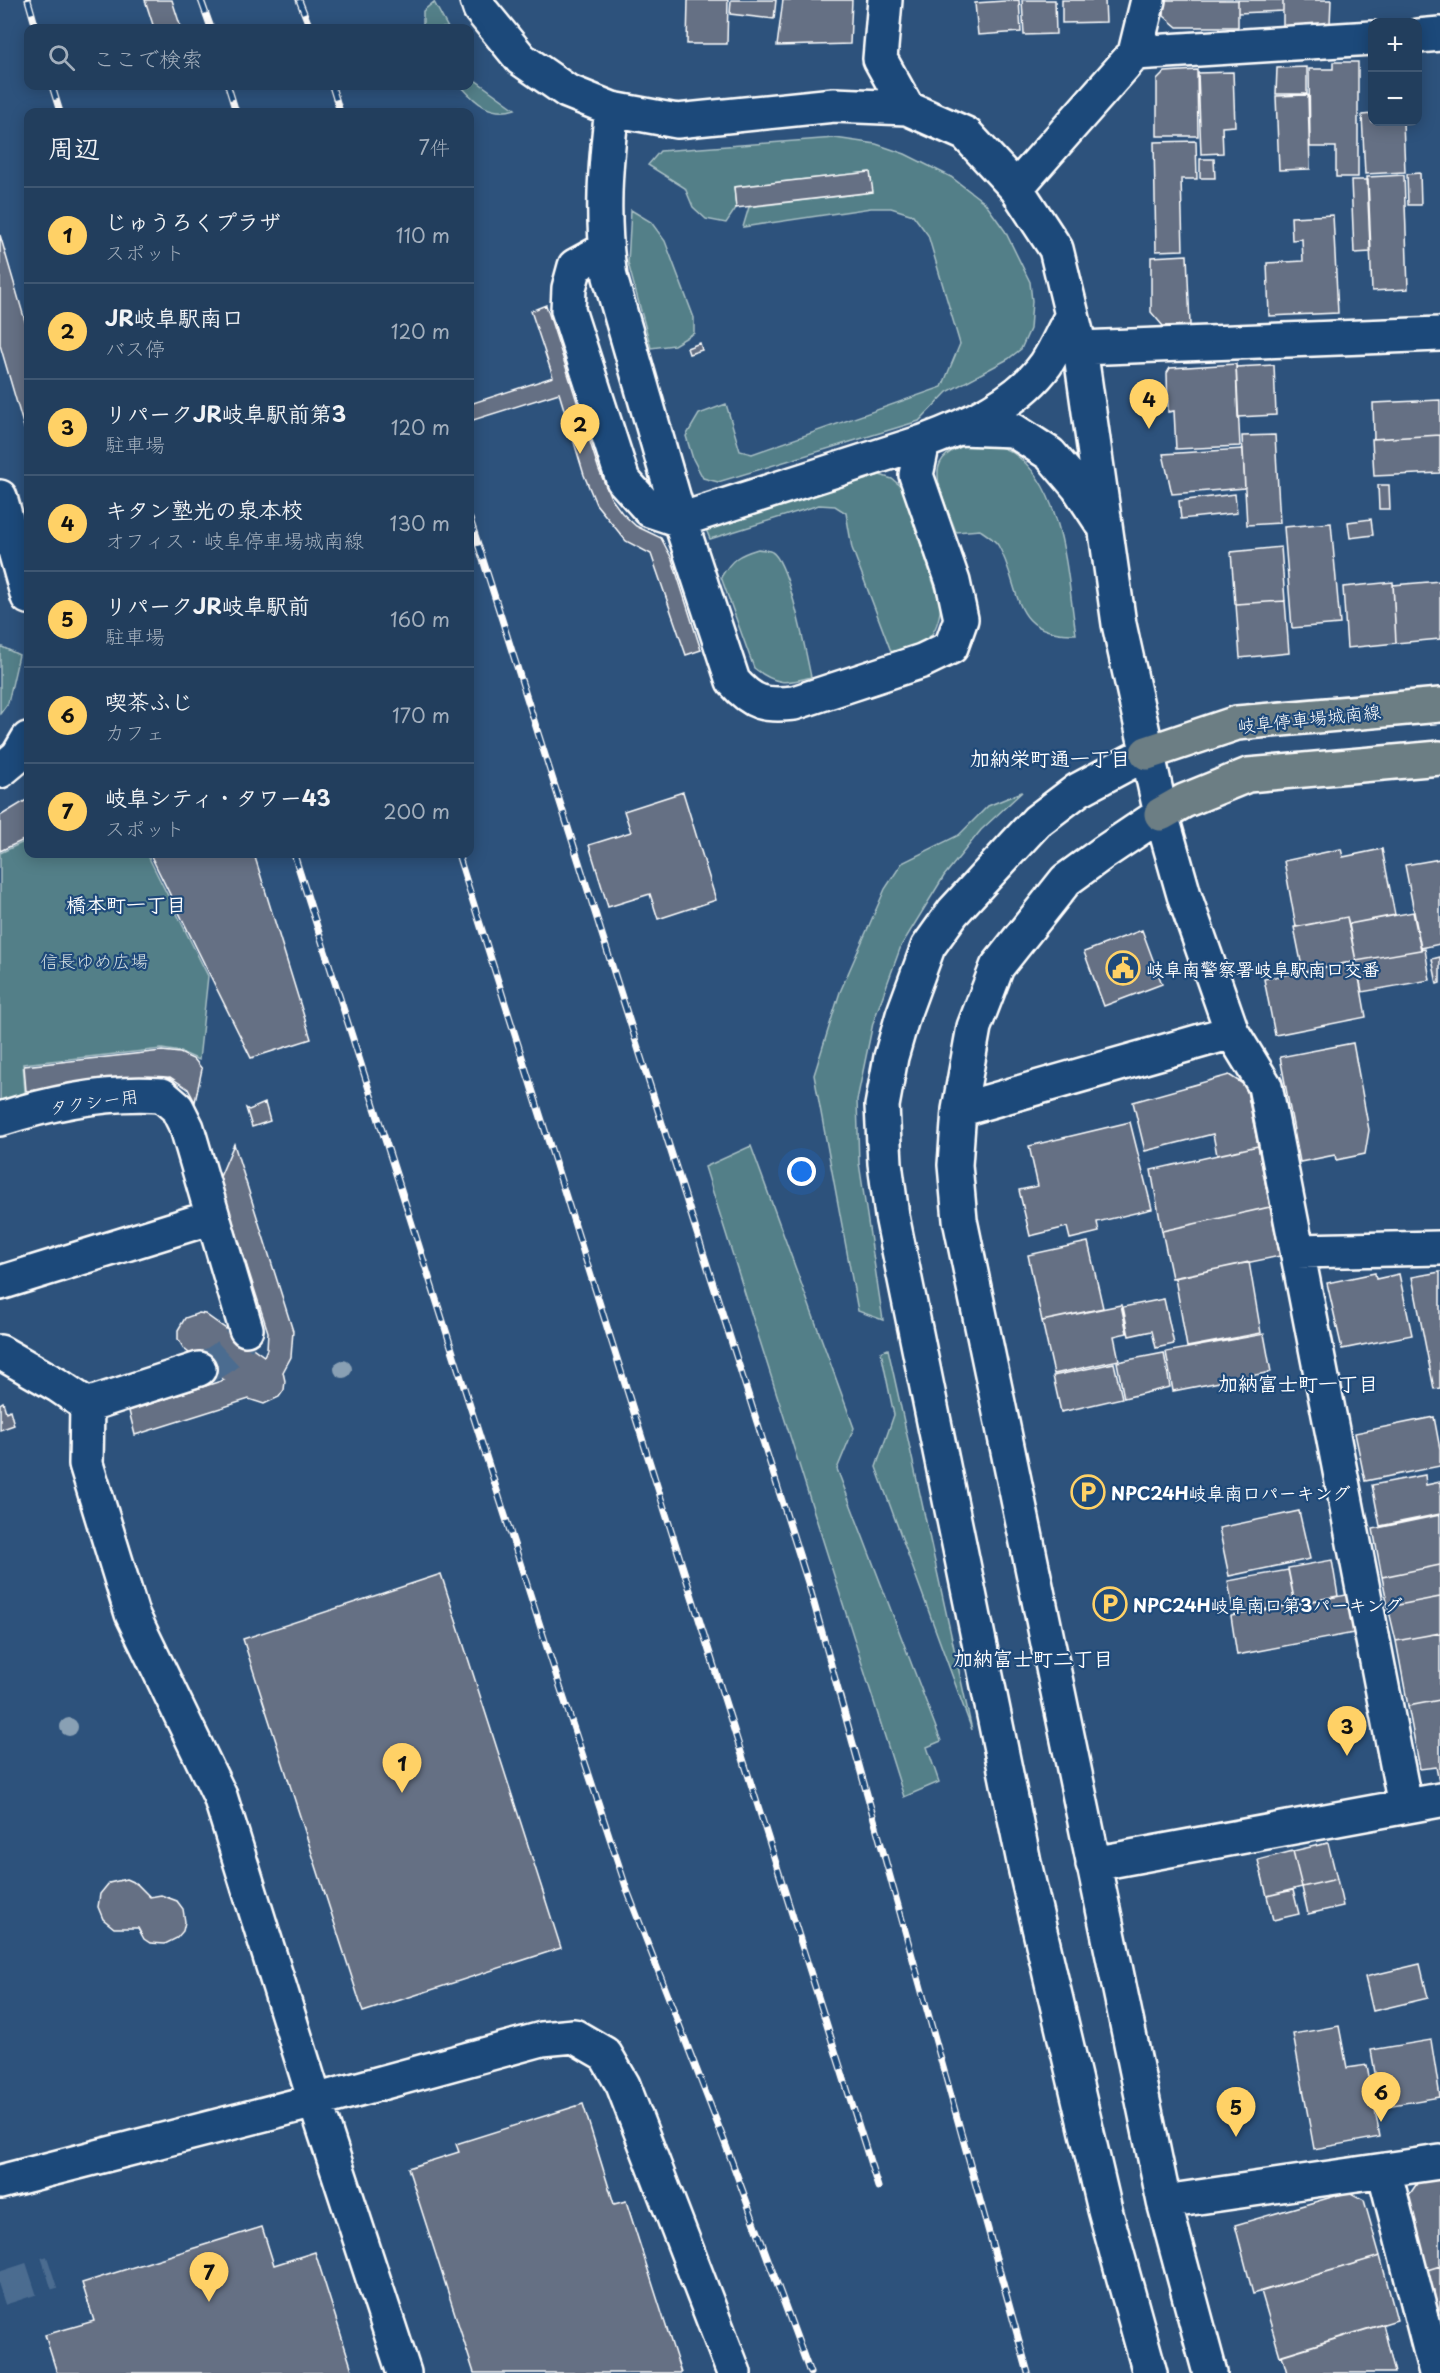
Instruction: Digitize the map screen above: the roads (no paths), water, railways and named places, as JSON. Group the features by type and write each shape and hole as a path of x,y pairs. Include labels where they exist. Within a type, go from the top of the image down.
{"main road":[{"name":"岐阜停車場城南線","path":"1147,753 1237,723 1440,705"},
{"path":"1161,814 1184,801 1248,775 1440,758"}],"street":[{"path":"477,0 480,9 521,59 567,91 612,109 677,121 834,105 908,108 966,134 1016,188 1056,249 1080,348 1119,624 1147,753 1161,814 1184,895 1232,1032 1265,1086 1406,1805"},
{"path":"885,0 880,59 908,108"},
{"path":"1016,188 1135,53 1148,0"},
{"path":"1422,36 1440,34"},
{"path":"1135,53 1368,38"},
{"path":"612,109 604,177 606,249 610,277 680,520 733,681 743,693 756,702 775,705 795,703 922,661 951,647 961,619 953,582 916,475 923,442"},
{"path":"606,249 575,266 568,288 568,310 623,480 650,510 680,520 961,428 1017,393 1045,365 1072,315"},
{"path":"1080,348 1440,334"},
{"path":"961,428 1013,430 1050,454 1078,487 1106,529"},
{"path":"0,497 24,583"},
{"path":"0,771 18,756 24,746"},
{"path":"1147,753 1078,790 1037,821 953,912 928,947 903,1015 891,1057 882,1106 891,1216 1025,1867 1105,2210 1150,2373"},
{"path":"1161,814 1066,880 996,968 974,1027 959,1110 955,1165 960,1220 1164,2202 1210,2373"},
{"path":"959,1110 1232,1032"},
{"name":"タクシー用","path":"0,1119 84,1100 113,1096 162,1095 177,1108 187,1128 213,1217"},
{"path":"0,1283 213,1217 246,1329"},
{"path":"1297,1251 1440,1248"},
{"path":"0,1352 87,1405"},
{"path":"87,1405 199,1369"},
{"path":"87,1405 86,1464 132,1614 220,1796 315,2102 405,2373"},
{"path":"1094,1864 1440,1800"},
{"path":"0,2182 315,2102 542,2039 574,2036 605,2054 623,2085 734,2373"},
{"path":"1164,2202 1440,2162"},
{"path":"1384,2170 1436,2373"}],"tunnel":[{"path":"199,1369 227,1354 246,1329"},
{"path":"0,2289 52,2272"}],"railway":[{"path":"28,0 35,24"},
{"path":"201,0 210,24"},
{"path":"299,0 308,24"},
{"path":"53,90 59,108"},
{"path":"229,90 235,108"},
{"path":"333,90 339,108"},
{"path":"474,532 810,1589 1028,2373"},
{"path":"295,858 544,1638 627,1890 725,2143 810,2373"},
{"path":"459,858 878,2187"}],"place":[{"name":"キタン塾光の泉本校","path":"1149,429"},
{"name":"JR岐阜駅南口","path":"580,454"},
{"name":"岐阜南警察署岐阜駅南口交番","path":"1123,968"},
{"name":"NPC24H岐阜南口パーキング","path":"1088,1492"},
{"name":"NPC24H岐阜南口第3パーキング","path":"1110,1604"},
{"name":"リパークJR岐阜駅前第3","path":"1347,1756"},
{"name":"じゅうろくプラザ","path":"402,1793"},
{"name":"喫茶ふじ","path":"1381,2122"},
{"name":"リパークJR岐阜駅前","path":"1236,2137"},
{"name":"岐阜シティ・タワー43","path":"209,2302"}],"district":[{"name":"加納栄町通一丁目","path":"1050,758"},
{"name":"橋本町一丁目","path":"126,904"},
{"name":"加納富士町一丁目","path":"1298,1383"},
{"name":"加納富士町二丁目","path":"1033,1658"}],"park label":[{"name":"信長ゆめ広場","path":"94,960"}]}
